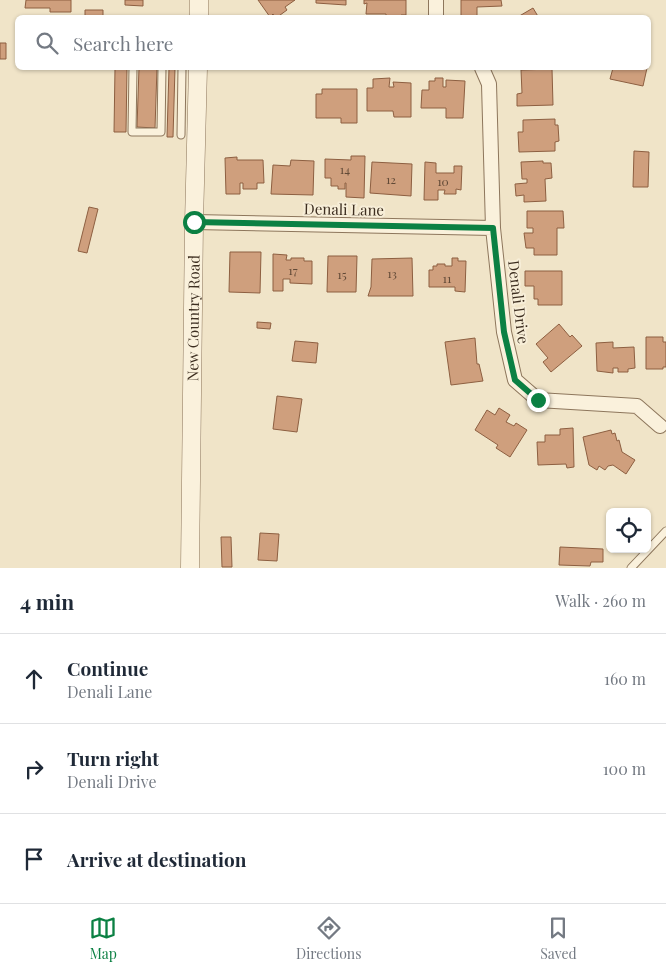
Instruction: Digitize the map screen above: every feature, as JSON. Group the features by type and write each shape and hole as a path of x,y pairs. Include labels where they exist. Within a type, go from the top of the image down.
{"street":[{"path":"199,15 200,0"},
{"path":"436,0 436,15"},
{"name":"New Country Road","path":"190,568 194,222 198,70"},
{"name":"Denali Drive","path":"483,70 488,84 493,228 504,332 515,380 538,400 637,406 660,426"},
{"name":"Denali Lane","path":"194,222 493,228"}],"lane":[{"path":"132,70 132,132 161,132 162,70"},
{"path":"181,135 182,70"},
{"path":"631,568 666,531"}],"building":[{"path":"26,0 71,0 71,12 50,12 50,8 25,8"},
{"path":"125,0 143,0 143,6 125,5"},
{"path":"258,0 295,0 285,7 287,10 280,15 269,15"},
{"path":"316,0 346,0 346,5 316,3"},
{"path":"364,0 406,0 406,15 366,14 367,3 364,4"},
{"path":"461,0 501,0 502,6 477,7 477,15 461,15"},
{"path":"533,8 537,15 521,15"},
{"path":"85,10 103,10 103,15 85,15"},
{"path":"0,43 6,43 6,59 0,59"},
{"path":"115,70 127,70 126,132 114,132"},
{"path":"139,70 157,70 155,128 137,127"},
{"path":"169,70 175,70 173,137 167,137"},
{"path":"521,70 552,70 553,105 517,106 517,94 522,93"},
{"path":"612,70 647,70 643,86 610,79"},
{"path":"390,78 389,87 394,87 393,82 411,83 411,117 394,117 393,111 367,111 367,88 373,88 373,79"},
{"path":"435,78 443,78 443,87 446,87 446,80 465,81 463,118 446,118 446,108 421,108 422,90 429,90 429,81 435,81"},
{"path":"322,89 357,89 357,123 341,123 341,118 316,118 316,94 322,94"},
{"path":"555,119 555,125 558,125 559,141 555,142 555,151 519,152 518,132 523,132 523,120"},
{"path":"634,151 649,152 648,187 633,187"},
{"path":"351,156 365,156 364,198 346,197 346,183 345,189 338,189 338,186 331,186 331,178 325,178 325,159 351,160"},
{"path":"237,157 237,160 263,160 264,183 257,183 257,189 243,189 243,183 240,183 240,194 226,194 225,158"},
{"path":"291,160 314,161 313,195 271,194 273,165 290,166"},
{"path":"543,161 543,163 551,163 552,178 545,179 546,201 524,202 524,195 516,196 515,184 527,183 527,179 522,179 521,162"},
{"path":"372,162 412,164 411,196 370,193"},
{"path":"425,162 436,163 436,173 454,173 454,166 462,166 461,190 456,189 456,194 444,194 445,190 438,190 438,200 424,200"},
{"path":"89,207 98,209 87,253 78,251"},
{"path":"527,211 563,211 564,228 557,228 557,255 534,255 534,248 526,248 524,233 533,233 533,228 527,228"},
{"path":"230,252 261,252 260,293 229,292"},
{"path":"273,254 287,255 286,260 304,258 304,261 312,261 312,284 290,283 290,279 283,279 283,291 273,291"},
{"path":"328,256 357,256 356,292 327,292"},
{"path":"412,258 413,296 368,296 371,287 372,259"},
{"path":"452,258 458,258 458,261 466,261 465,292 455,291 455,287 429,287 429,270 433,270 433,266 437,266 437,264 452,266"},
{"path":"525,271 562,271 562,305 538,305 538,299 534,299 534,286 525,286"},
{"path":"257,322 271,323 270,329 257,328"},
{"path":"559,324 570,337 572,335 582,346 551,372 543,362 548,358 536,344"},
{"path":"646,337 663,337 663,342 666,342 666,367 663,367 663,369 646,369"},
{"path":"475,338 477,364 479,364 483,381 451,385 445,342"},
{"path":"295,341 318,343 316,363 292,361"},
{"path":"613,342 613,348 634,347 635,368 628,369 628,372 618,372 618,368 613,368 613,373 597,371 596,343"},
{"path":"277,396 302,399 297,432 273,429"},
{"path":"499,408 510,415 506,422 514,426 516,423 527,430 510,457 496,448 498,445 475,430 487,410 495,415"},
{"path":"573,428 574,467 567,468 566,464 538,465 537,442 545,442 545,435 560,435 560,429"},
{"path":"611,430 612,434 615,433 617,441 619,440 622,452 635,460 626,474 613,465 608,466 605,470 599,466 597,470 589,465 583,437"},
{"path":"260,533 279,534 277,561 258,560"},
{"path":"221,537 231,537 232,567 222,567"},
{"path":"560,547 603,549 603,562 591,562 590,566 559,565"}],"route":[{"path":"194,222 493,228 504,332 515,380 538,400"}]}
